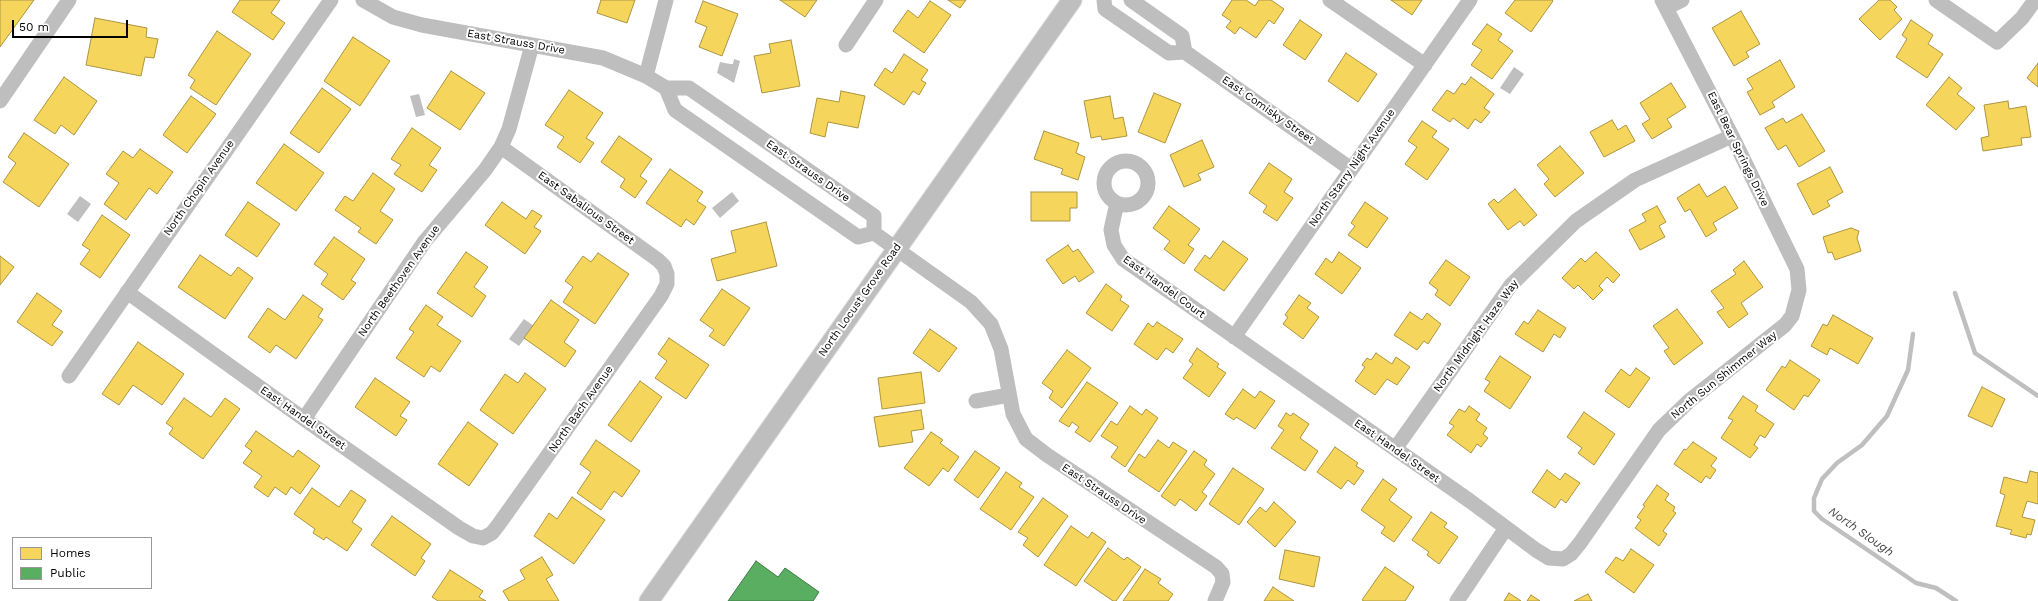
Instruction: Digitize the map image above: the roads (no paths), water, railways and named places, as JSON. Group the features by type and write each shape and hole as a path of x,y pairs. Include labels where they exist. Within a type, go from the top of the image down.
{"main road":[{"name":"North Locust Grove Road","path":"649,601 1072,0"}],"street":[{"path":"0,101 69,0"},
{"name":"North Chopin Avenue","path":"69,376 331,0"},
{"name":"East Strauss Drive","path":"363,0 393,17 422,25 603,58 646,76 666,88 689,88 867,211 874,216 874,233 971,302 991,324 1001,349 1013,414 1021,431 1032,445 1216,567 1222,574 1223,582 1215,601"},
{"path":"646,76 666,0"},
{"path":"846,45 876,0"},
{"path":"1104,0 1105,9 1169,54 1185,52 1182,36 1131,0"},
{"path":"1330,0 1425,65"},
{"name":"North Starry Night Avenue","path":"1234,336 1470,0"},
{"path":"1664,4 1682,0"},
{"path":"1936,0 1997,42 2022,18 2035,0"},
{"name":"East Bear Springs Drive","path":"1664,4 1732,136 1797,269 1799,290 1795,302"},
{"name":"North Beethoven Avenue","path":"304,419 425,241 485,170 501,147 509,129 532,45"},
{"name":"East Comisky Street","path":"1185,52 1351,169"},
{"path":"666,88 675,110 858,237 874,233"},
{"name":"North Midnight Haze Way","path":"1395,449 1511,285 1576,221 1635,180 1732,136"},
{"name":"East Sabalious Street","path":"501,147 658,260 664,266 667,274"},
{"name":"East Handel Court","path":"1116,203 1111,230 1114,245 1123,259 1234,336"},
{"name":"North Bach Avenue","path":"482,538 492,533 499,524 661,296 667,284 667,274"},
{"name":"East Handel Street","path":"127,292 459,528 473,536 482,538"},
{"name":"North Sun Shimmer Way","path":"1563,559 1571,554 1580,543 1659,430 1689,401 1785,325 1792,316 1795,302"},
{"name":"East Handel Street","path":"1234,336 1549,558 1563,559"},
{"path":"976,402 1009,395"},
{"path":"1457,601 1506,528"}],"waterway":[{"name":"North Slough","path":"1955,293 1975,353 2038,396"},
{"name":"North Slough","path":"1913,334 1908,370 1887,416 1862,445 1837,463 1822,479 1814,498 1814,511 1822,519 1916,583 1936,588 1956,601"}]}
